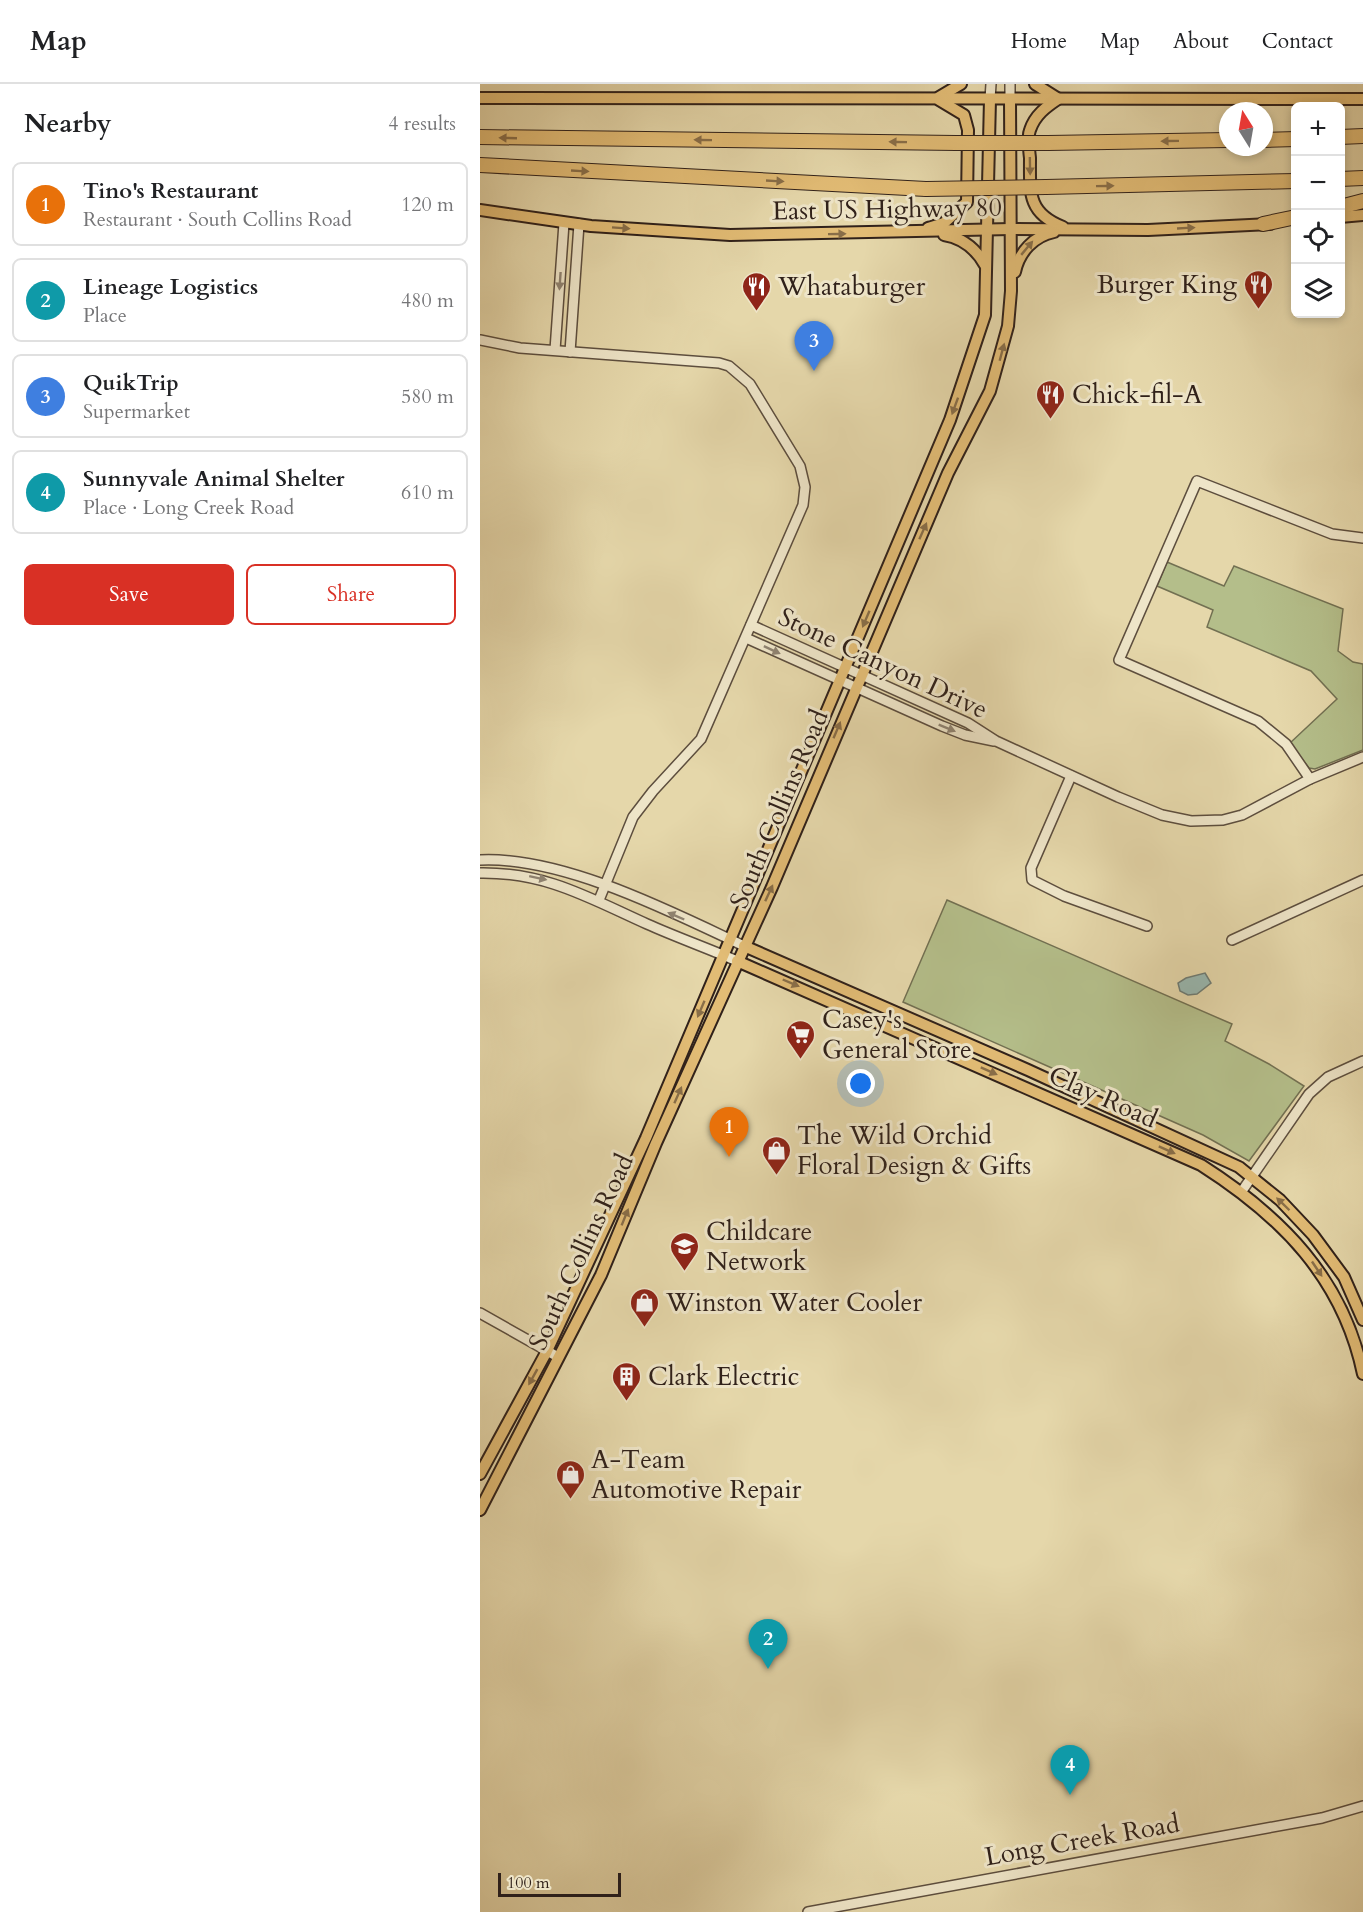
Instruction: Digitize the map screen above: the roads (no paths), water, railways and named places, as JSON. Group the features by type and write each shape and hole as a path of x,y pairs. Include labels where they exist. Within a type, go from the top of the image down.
{"highway":[{"path":"1345,137 1363,136"},
{"path":"480,137 956,143 1219,140"},
{"path":"1273,140 1291,139"},
{"path":"480,165 926,189 1291,181"},
{"path":"1345,179 1363,178"},
{"path":"1345,206 1363,201"},
{"path":"1263,224 1291,220"}],"main road":[{"path":"936,99 961,84"},
{"path":"1035,84 1058,99"},
{"path":"480,98 1363,99"},
{"path":"915,232 944,223 967,202 968,130 964,116 936,99"},
{"name":"South Collins Road","path":"480,1510 601,1275 723,955 931,465 969,369 986,315 990,99"},
{"name":"South Collins Road","path":"656,1128 772,887 948,473 990,391 1008,326 1011,291 1010,99"},
{"path":"1058,99 1040,112 1029,131 1030,192 1035,208 1047,221 1069,229"},
{"name":"East US Highway 80","path":"480,210 564,223 730,235 1011,228 1148,230 1263,224"},
{"path":"1345,217 1363,215"},
{"path":"1011,291 1017,262 1030,243 1048,233 1069,229"},
{"path":"915,232 956,237 978,252 986,268"},
{"path":"931,465 948,473"},
{"name":"Clay Road","path":"744,946 1199,1146 1239,1167 1280,1200 1313,1234 1344,1277 1363,1320"},
{"name":"Clay Road","path":"737,961 1201,1165 1242,1191 1281,1224 1314,1263 1343,1310 1363,1374"},
{"name":"South Collins Road","path":"480,1474 547,1351 651,1140"}],"street":[{"path":"990,99 991,84"},
{"path":"1010,84 1010,99"},
{"path":"555,350 564,223"},
{"path":"570,352 579,224"},
{"path":"480,340 520,348 719,363 729,366 750,384 800,466 806,487 803,505 701,740 653,791 633,817 599,900"},
{"path":"1310,778 1286,744 1257,721 1119,660 1197,481 1332,534 1363,538"},
{"name":"Stone Canyon Drive","path":"751,625 968,723 996,741 1071,776 1162,815 1177,819 1209,822 1242,815 1266,804 1310,778 1363,757"},
{"name":"Stone Canyon Drive","path":"746,638 921,717 965,735 996,741"},
{"path":"921,717 927,704"},
{"path":"1071,776 1031,868 1032,880 1064,896 1147,926"},
{"path":"480,860 534,863 604,886 744,946"},
{"path":"480,873 513,874 543,879 599,900 654,927 737,961"},
{"path":"1232,940 1363,880"},
{"path":"1242,1191 1313,1090 1328,1077 1363,1061"},
{"path":"480,1313 558,1357"},
{"name":"Long Creek Road","path":"808,1912 1322,1818 1363,1806"}],"water":[{"path":"1205,973 1211,983 1197,994 1188,995 1180,991 1178,983 1186,978"}],"place":[{"name":"Burger King","path":"1258,310"},
{"name":"Whataburger","path":"757,312"},
{"name":"QuikTrip","path":"814,371"},
{"name":"Chick-fil-A","path":"1051,420"},
{"name":"Casey's General Store","path":"801,1060"},
{"name":"Tino's Restaurant","path":"729,1157"},
{"name":"The Wild Orchid Floral Design & Gifts","path":"776,1176"},
{"name":"Childcare Network","path":"685,1272"},
{"name":"Winston Water Cooler","path":"645,1328"},
{"name":"Clark Electric","path":"627,1402"},
{"name":"A-Team Automotive Repair","path":"570,1500"},
{"name":"Lineage Logistics","path":"768,1669"},
{"name":"Sunnyvale Animal Shelter","path":"1070,1795"}]}
